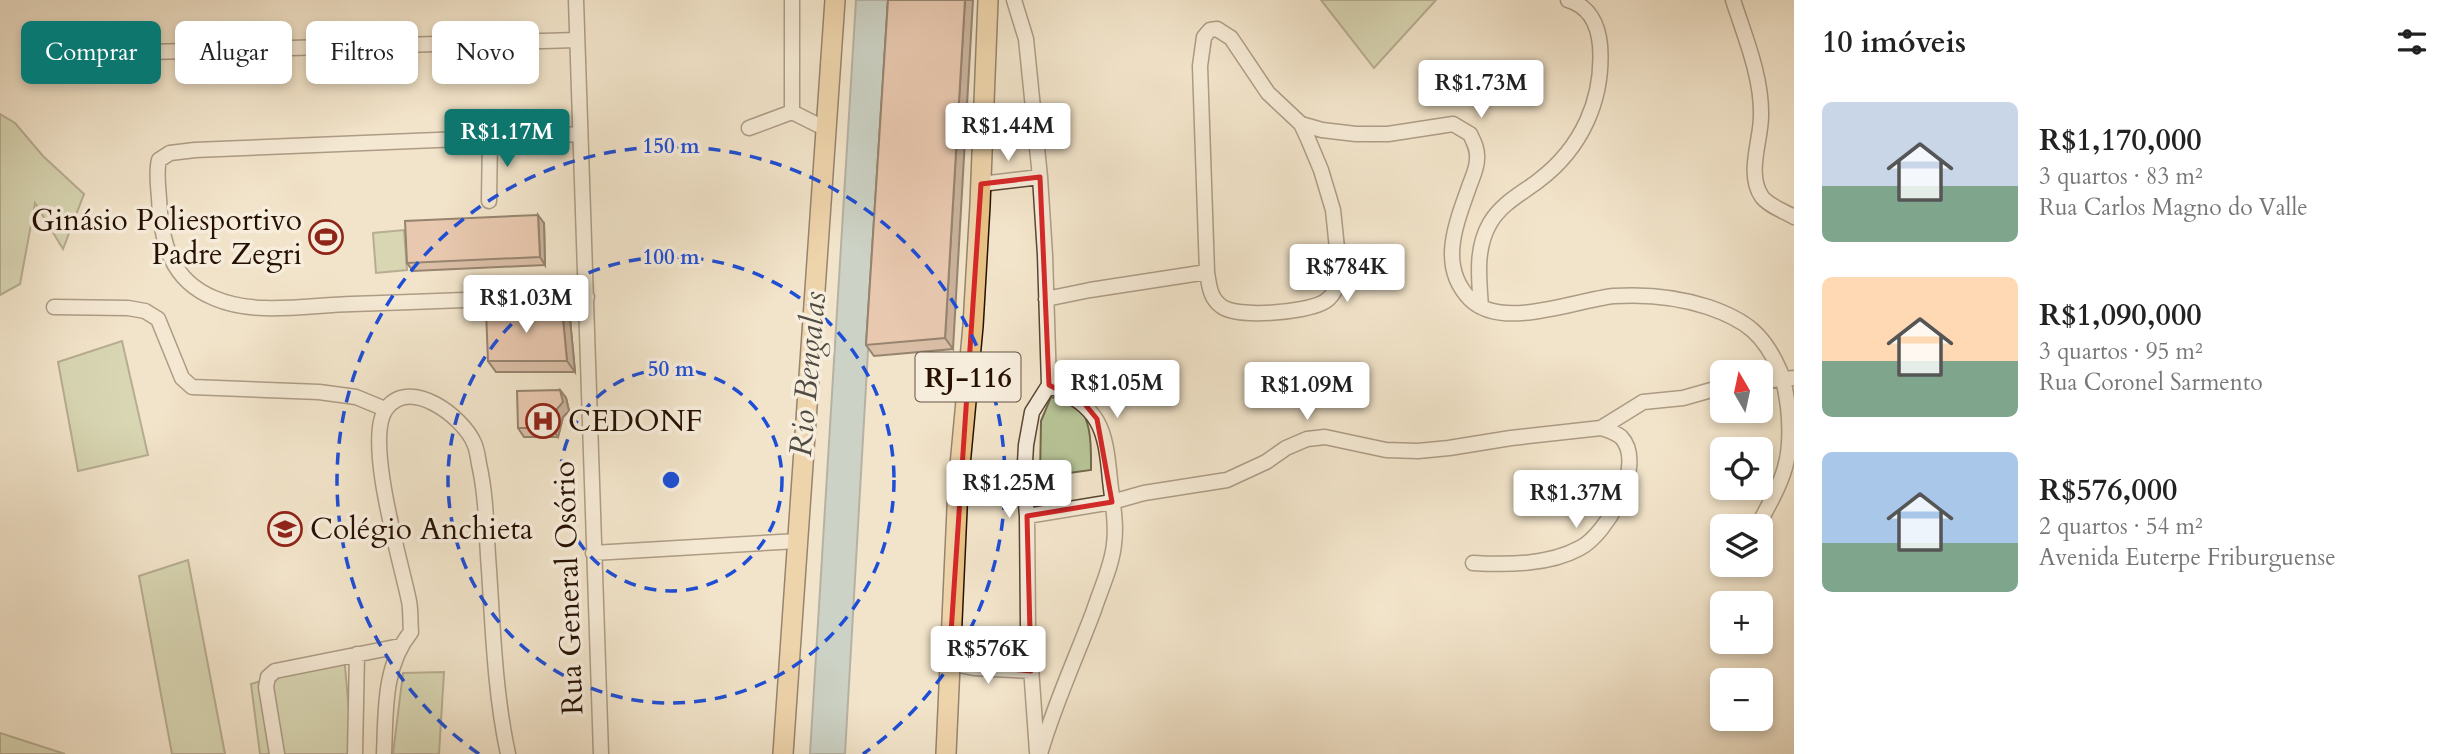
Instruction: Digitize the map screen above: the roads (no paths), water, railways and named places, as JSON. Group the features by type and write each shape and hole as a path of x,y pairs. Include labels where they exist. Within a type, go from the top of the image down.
{"main road":[{"path":"783,754 835,0"},
{"name":"RJ-116","path":"946,754 958,487 973,326 981,184 988,0"}],"street":[{"name":"Rua General Osório","path":"576,0 601,754"},
{"path":"792,0 792,112"},
{"path":"1014,0 1026,39 1040,177 1049,385 1032,412 1026,445 1024,480 1031,671 1038,754"},
{"path":"1481,307 1478,264 1480,247 1489,225 1508,201 1564,159 1580,137 1596,97 1601,61 1596,25 1588,11 1568,0"},
{"path":"1733,0 1753,63 1759,95 1761,118 1756,161 1757,184 1762,197 1794,217"},
{"path":"1217,29 1231,38 1268,93 1301,124 1321,170 1332,209 1340,265 1337,287 1322,303 1270,313 1243,314 1222,307 1215,300 1208,284 1207,272 1200,66 1204,37 1210,30 1217,29"},
{"path":"161,52 577,40"},
{"path":"749,128 792,112 826,130"},
{"path":"1301,124 1322,130 1356,134 1388,134 1453,124 1470,134 1478,157 1456,221 1452,256 1459,282 1472,301 1481,307 1510,313 1535,312 1612,297 1653,296 1686,301 1719,311 1758,332 1789,378 1790,459 1777,494 1765,514"},
{"path":"580,134 195,150 170,153 159,160 157,167 160,216 167,252 172,263 182,277 199,290 229,304 269,307 486,298 587,297"},
{"path":"489,201 490,137"},
{"path":"981,184 1040,177"},
{"path":"1046,299 1207,272"},
{"path":"54,307 128,307 145,311 158,319 182,378 192,387 319,392 356,397 385,409"},
{"path":"1038,754 1107,572 1114,542 1105,439 1097,419 1084,403 1049,385"},
{"path":"1601,428 1643,402 1683,398 1710,390"},
{"path":"384,754 389,681 400,646 411,632 410,604 382,477 380,427 385,409 399,398 418,396 453,415 475,444 485,503 498,686 508,754"},
{"path":"1027,516 1227,480 1266,462 1286,447 1307,439 1325,437 1386,450 1418,451 1601,428 1622,438 1627,447 1628,460 1620,498 1611,517 1590,542 1571,553 1555,557 1510,564 1473,563"},
{"path":"958,487 1024,480"},
{"path":"593,553 798,541"},
{"path":"277,754 267,687 268,677 275,671 400,646"},
{"path":"355,754 357,653"},
{"path":"949,663 974,668 1031,671"}],"water":[{"path":"856,0 888,0 845,754 810,754"}],"place":[{"name":"Ginásio Poliesportivo Padre Zegri","path":"326,237"},
{"name":"CEDONF","path":"543,421"},
{"name":"Colégio Anchieta","path":"285,529"}],"water label":[{"name":"Rio Bengalas","path":"807,374"}]}
